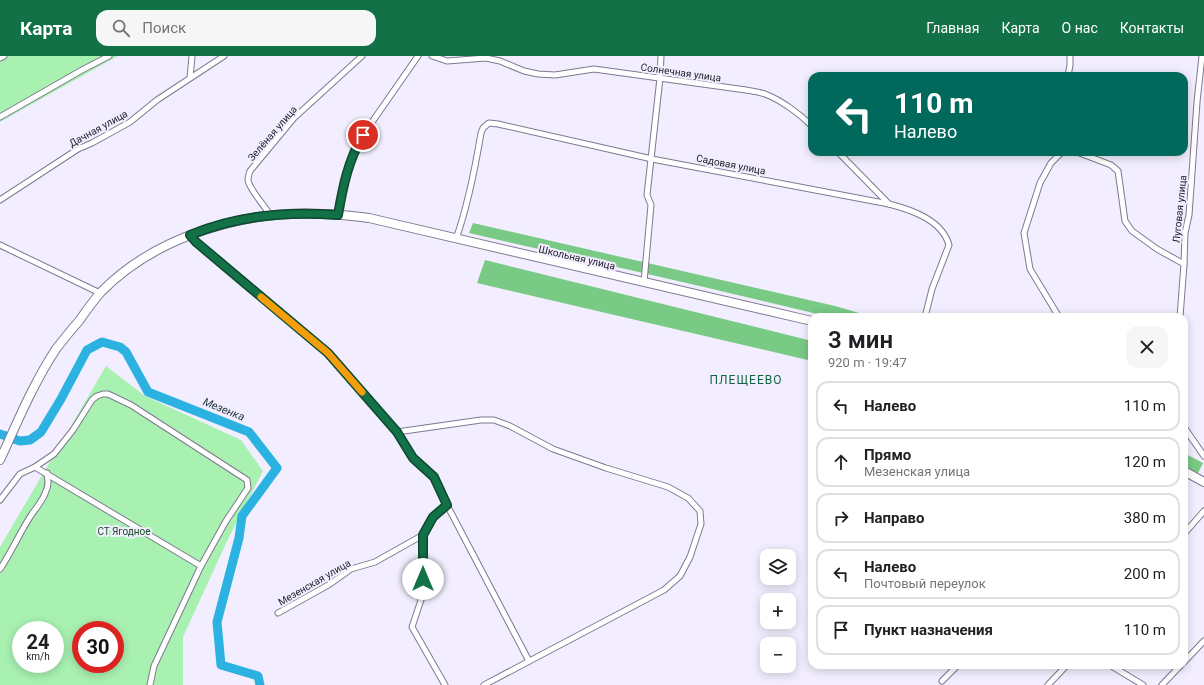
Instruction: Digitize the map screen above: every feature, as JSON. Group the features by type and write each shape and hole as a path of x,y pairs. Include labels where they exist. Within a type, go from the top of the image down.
{"main road":[{"name":"Школьная улица","path":"0,460 21,412 47,364 56,349 100,293 146,256 173,242 221,225 270,216 319,213 369,218 808,320"},
{"path":"1188,473 1204,482"}],"street":[{"path":"0,58 4,56"},
{"path":"0,117 109,56"},
{"path":"190,78 192,56"},
{"name":"Дачная улица","path":"0,200 78,148 102,138 130,122 157,100 224,56"},
{"name":"Зелёная улица","path":"270,216 250,186 248,178 250,171 294,118 362,56"},
{"path":"338,215 349,165 355,148 418,56"},
{"name":"Солнечная улица","path":"432,56 447,61 486,58 500,61 524,71 538,74 556,75 594,69 746,90 765,94 794,111 808,123"},
{"path":"644,282 651,205 647,195 652,159 661,56"},
{"path":"1069,72 1070,56"},
{"name":"Луговая улица","path":"1180,313 1185,233 1189,215 1197,102 1202,56"},
{"name":"Садовая улица","path":"456,239 463,222 473,180 482,128 490,123 652,159 907,208 918,213 936,226 943,232 947,239 947,252 932,289 926,313"},
{"path":"842,156 889,204"},
{"path":"1056,313 1030,269 1024,233 1040,183 1051,163 1058,156"},
{"path":"1087,156 1111,166 1118,172 1125,221 1132,231 1157,249 1184,264"},
{"path":"190,235 196,242 328,353 397,432 413,458 434,477 447,505 529,661"},
{"path":"0,245 100,293"},
{"path":"0,500 20,474 35,467 54,454 73,430 92,400 102,394 108,394 131,405 247,480 248,488 226,521 201,566 154,666 150,685"},
{"path":"397,432 481,420 494,420 510,426 553,449 606,468 668,486 688,498 700,511 701,524 690,556 680,576 664,590 484,685"},
{"path":"1188,433 1204,456"},
{"path":"35,467 201,566"},
{"path":"0,569 8,558 10,551 46,492 48,484 46,473"},
{"path":"445,685 412,627 423,594 423,535 433,517 447,505"},
{"path":"1188,529 1204,511"},
{"name":"Мезенская улица","path":"278,613 330,584 351,569 375,562 423,535"},
{"path":"1188,658 1204,641"},
{"path":"942,681 954,669"},
{"path":"1048,685 1063,669"},
{"path":"1117,669 1143,685"},
{"path":"1162,685 1177,669"}],"green space":[{"path":"0,56 118,56 0,122"},
{"path":"473,223 835,306 859,313 813,313 469,233"},
{"path":"485,260 808,340 808,360 477,283"},
{"name":"СТ Ягодное","path":"106,366 145,396 241,440 263,471 228,539 183,637 183,685 0,685 0,547"},
{"path":"1188,455 1203,463 1198,473 1188,468"}],"waterway":[{"name":"Мезенка","path":"14,439 20,441 30,440 41,432 61,399 87,350 102,342 120,347 126,352 148,392 249,432 277,468 242,516 239,538 217,622 221,665 258,676 260,685"},
{"name":"Мезенка","path":"0,434 6,436"}],"slow traffic":[{"path":"261,297 328,353 362,392"}],"district":[{"name":"ПЛЕЩЕЕВО","path":"746,380"}],"route":[{"path":"363,135 355,148 349,165 338,215 319,213 283,214 221,225 190,235 196,242 328,353 397,432 413,458 434,477 447,505 433,517 423,535 423,579"}]}
